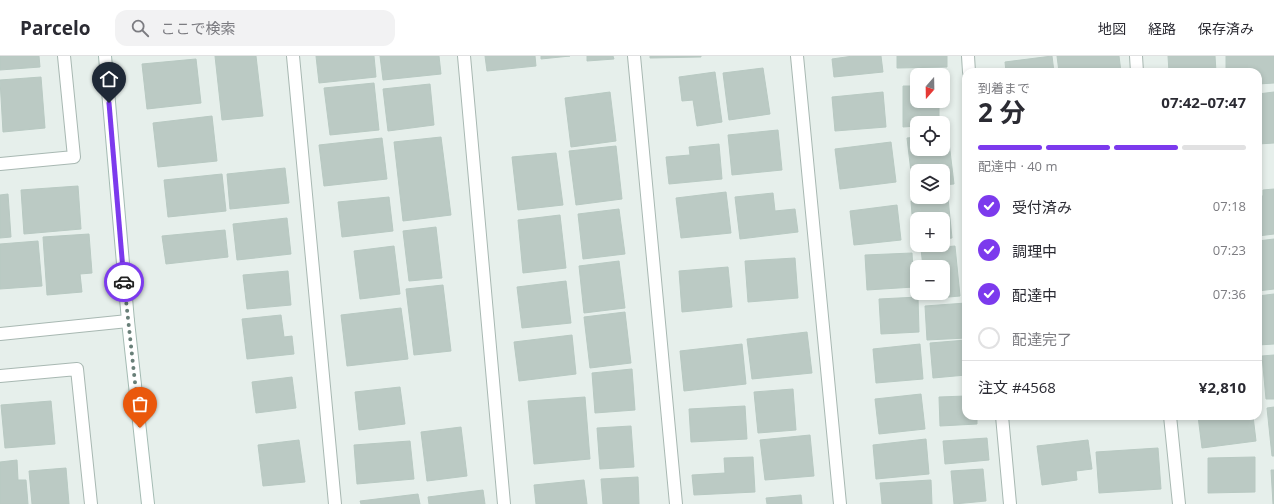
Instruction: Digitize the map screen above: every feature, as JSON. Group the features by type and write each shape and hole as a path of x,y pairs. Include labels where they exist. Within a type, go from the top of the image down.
{"street":[{"path":"0,164 74,157 64,56"},
{"path":"105,56 128,321 148,504"},
{"path":"293,56 335,504"},
{"path":"464,56 504,504"},
{"path":"634,56 676,504"},
{"path":"797,56 840,504"},
{"path":"968,56 969,68"},
{"path":"1136,56 1137,68"},
{"path":"0,334 128,321"},
{"path":"0,376 77,369 91,504"},
{"path":"1002,420 1010,504"},
{"path":"1170,420 1179,504"}],"building":[{"path":"0,56 39,56 40,67 0,70"},
{"path":"215,56 256,56 263,116 222,120"},
{"path":"316,56 374,56 376,77 319,83"},
{"path":"380,56 439,56 441,74 383,80"},
{"path":"485,56 535,56 536,66 487,71"},
{"path":"541,56 570,56 541,59"},
{"path":"587,56 613,56 614,59 587,61"},
{"path":"650,56 701,56 701,57 650,58"},
{"path":"853,56 881,56 883,72 834,77 832,59"},
{"path":"897,56 947,56 947,67 897,68"},
{"path":"1052,56 1054,68 1006,68 1005,62"},
{"path":"1057,56 1119,56 1120,68 1058,68"},
{"path":"1168,56 1215,56 1216,68 1169,68"},
{"path":"1226,56 1274,56 1274,83 1262,84 1262,68 1226,68"},
{"path":"196,59 201,103 147,109 142,64"},
{"path":"763,68 770,114 729,120 723,73"},
{"path":"715,72 722,122 697,126 693,100 682,101 679,77"},
{"path":"41,77 45,128 3,132 0,80"},
{"path":"374,83 379,130 330,135 324,88"},
{"path":"430,84 434,125 388,131 383,89"},
{"path":"903,86 910,86 910,108 939,108 939,116 910,116 910,126 903,127"},
{"path":"610,92 616,141 571,147 565,98"},
{"path":"883,92 886,127 835,131 832,97"},
{"path":"1274,92 1274,143 1262,144 1262,94"},
{"path":"212,116 217,161 158,167 153,123"},
{"path":"778,130 782,170 732,175 728,135"},
{"path":"441,137 451,215 403,221 394,142"},
{"path":"382,138 387,179 324,186 319,145"},
{"path":"907,138 910,138 910,156 950,156 950,151 954,184 950,184 950,164 910,164"},
{"path":"891,142 896,182 840,189 835,149"},
{"path":"719,144 722,179 669,184 666,157 690,155 689,147"},
{"path":"616,146 622,199 576,205 569,151"},
{"path":"556,153 563,205 518,210 512,157"},
{"path":"285,168 289,203 230,209 227,174"},
{"path":"222,174 226,211 168,217 164,180"},
{"path":"78,186 81,229 24,234 21,190"},
{"path":"1274,189 1274,234 1262,236 1262,196 1263,190"},
{"path":"726,192 731,233 681,238 676,198"},
{"path":"773,193 775,211 795,209 798,232 740,239 735,197"},
{"path":"8,194 11,237 0,238 0,195"},
{"path":"389,197 393,231 342,237 338,202"},
{"path":"911,204 949,204 949,212 912,212"},
{"path":"897,205 901,240 854,245 850,211"},
{"path":"619,209 625,254 583,259 578,214"},
{"path":"560,215 566,268 523,273 518,220"},
{"path":"287,218 291,254 237,260 233,224"},
{"path":"950,218 952,238 950,238"},
{"path":"436,227 442,278 409,281 403,231"},
{"path":"225,230 228,257 166,264 162,236"},
{"path":"89,234 92,273 80,274 82,292 47,295 43,237"},
{"path":"1274,239 1274,289 1262,290 1262,240"},
{"path":"38,241 42,286 0,289 0,244"},
{"path":"394,246 400,294 360,299 354,251"},
{"path":"950,246 955,246 960,296 950,297 950,260 922,260 921,252 950,252"},
{"path":"912,253 912,260 910,260 910,287 867,290 865,255"},
{"path":"795,258 798,298 748,302 745,261"},
{"path":"619,261 625,308 584,313 579,266"},
{"path":"728,267 732,307 682,312 679,271"},
{"path":"288,271 291,305 247,309 243,275"},
{"path":"566,281 571,323 522,328 517,287"},
{"path":"443,285 451,351 414,355 406,289"},
{"path":"1274,294 1274,344 1262,345 1262,296"},
{"path":"910,297 910,300 918,300 919,332 881,334 879,299"},
{"path":"962,303 962,338 927,340 925,306"},
{"path":"401,308 408,359 347,366 341,315"},
{"path":"625,312 631,363 590,368 584,317"},
{"path":"281,315 284,337 292,336 294,354 247,359 242,319"},
{"path":"807,332 812,373 752,379 747,339"},
{"path":"572,335 576,374 519,381 514,342"},
{"path":"962,340 962,375 933,378 930,343"},
{"path":"742,344 746,384 684,391 680,351"},
{"path":"920,344 923,379 876,383 873,349"},
{"path":"1274,355 1274,399 1266,399 1262,356"},
{"path":"632,369 635,410 595,413 592,373"},
{"path":"292,377 296,408 256,413 252,382"},
{"path":"400,387 405,424 359,430 355,392"},
{"path":"793,389 796,430 758,433 754,392"},
{"path":"921,394 925,429 879,434 875,399"},
{"path":"962,396 962,420 977,420 977,424 940,426 939,397"},
{"path":"585,397 590,459 534,464 528,401"},
{"path":"51,401 55,444 5,448 1,405"},
{"path":"745,406 747,439 691,442 689,409"},
{"path":"1274,407 1274,456 1272,456 1267,408"},
{"path":"1198,420 1253,420 1256,441 1202,448"},
{"path":"631,426 634,467 600,469 597,428"},
{"path":"461,427 467,476 427,481 421,432"},
{"path":"810,435 814,476 765,480 760,440"},
{"path":"987,438 989,460 945,464 943,441"},
{"path":"926,439 929,474 876,479 873,445"},
{"path":"299,440 305,482 263,486 258,445"},
{"path":"1088,440 1092,469 1076,471 1077,480 1042,485 1037,446"},
{"path":"410,441 414,479 357,484 354,445"},
{"path":"1158,448 1161,489 1099,493 1096,452"},
{"path":"753,457 755,492 694,495 692,475 725,473 724,458"},
{"path":"1255,457 1255,492 1208,493 1208,458"},
{"path":"17,460 18,480 26,480 28,504 0,504 0,462"},
{"path":"66,468 69,504 32,504 29,471"},
{"path":"983,469 986,501 954,504 951,471"},
{"path":"1271,470 1274,470 1274,504 1273,504"},
{"path":"638,477 639,504 603,504 601,479"},
{"path":"584,480 587,504 536,504 534,485"},
{"path":"931,480 932,504 882,504 880,483"},
{"path":"483,490 485,504 429,504 428,497"},
{"path":"418,494 420,504 361,504 360,501"},
{"path":"801,495 802,504 767,504 766,498"}],"way so far":[{"path":"124,282 140,428"}],"route":[{"path":"109,103 124,282"}]}
